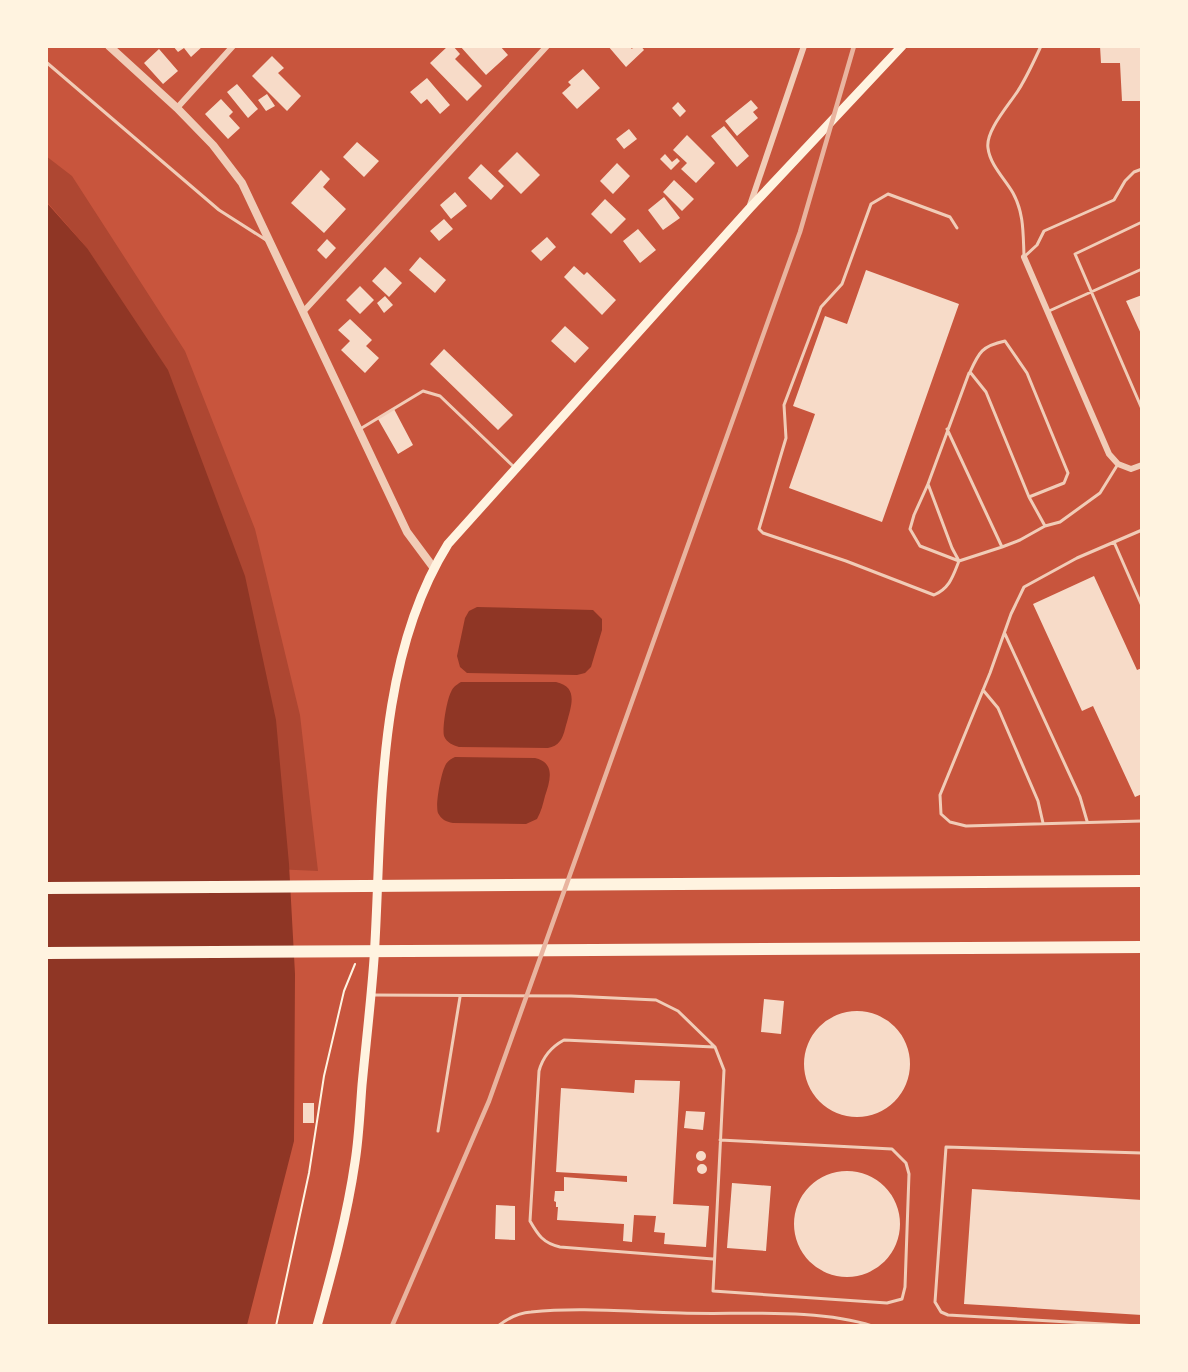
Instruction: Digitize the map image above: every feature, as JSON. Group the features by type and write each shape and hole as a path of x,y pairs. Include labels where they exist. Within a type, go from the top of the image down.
{"highway":[{"path":"46,888 1142,882"},
{"path":"46,953 1142,948"}],"main road":[{"path":"317,1326 336,1258 356,1161 374,959 381,828 392,699 408,633 433,567 448,544 749,209 902,46"}],"street":[{"path":"109,46 177,108 213,145 242,183 406,532 433,567"},
{"path":"177,108 233,46"},
{"path":"303,312 547,46"},
{"path":"749,209 804,46"},
{"path":"1024,257 1109,454 1118,464 1131,469 1142,465"}],"lane":[{"path":"1024,257 1020,208 1012,191 996,168 988,148 989,138 1002,111 1022,85 1041,46"},
{"path":"46,62 219,210 270,242"},
{"path":"1024,257 1037,245 1044,231 1114,200 1125,181 1134,172 1142,169"},
{"path":"957,228 950,217 888,194 872,204 842,284 821,307 784,405 786,438 759,529 763,533 846,561 934,595 944,590 959,561"},
{"path":"1142,222 1075,255 1142,409"},
{"path":"1047,311 1142,269"},
{"path":"1029,497 1064,483 1068,473 1027,373 1005,341 990,345 979,353 970,372 914,515 910,530 920,546 959,561 1020,540 1045,526 1060,522 1100,493 1118,464"},
{"path":"970,372 986,392 1029,497 1045,526"},
{"path":"358,430 423,391 428,391 440,396 516,468"},
{"path":"947,429 1002,547"},
{"path":"928,483 959,561"},
{"path":"1142,530 1077,558 1024,587 940,795 941,814 950,822 966,826 1142,821"},
{"path":"1114,542 1142,606"},
{"path":"1004,632 1080,796 1087,821"},
{"path":"983,690 998,708 1038,801 1043,823"},
{"path":"371,995 571,996 656,1000 678,1011 715,1047 724,1070 713,1259 713,1291 887,1303 902,1299 905,1287 909,1174 906,1163 892,1149 720,1140"},
{"path":"438,1131 460,997"},
{"path":"713,1259 560,1247 547,1244 538,1235 530,1221 539,1071 543,1059 554,1045 564,1040 715,1047"},
{"path":"1139,1326 948,1315 941,1312 935,1302 946,1147 1142,1153"},
{"path":"498,1326 507,1318 518,1314 583,1310 801,1315 858,1321 872,1326"}],"path":[{"path":"276,1326 309,1173 324,1076 344,991 358,959"}],"shaded area":[{"path":"46,156 72,176 185,351 255,529 300,715 318,871 274,869 87,248 47,202"},
{"path":"46,202 87,248 168,370 245,576 276,720 289,864 295,974 294,1141 247,1325 47,1325"},
{"path":"477,607 593,610 602,619 602,630 591,667 585,673 577,675 467,673 460,667 457,656 465,618 469,611"},
{"path":"461,682 556,682 563,684 568,688 572,698 561,739 556,745 548,748 459,747 450,743 444,736 445,714 452,690"},
{"path":"455,757 542,760 549,768 550,779 537,819 526,824 453,823 442,819 437,809 440,782 446,764"}],"building":[{"path":"173,46 203,46 191,57 184,48 178,52"},
{"path":"448,46 453,46 460,54 455,59 482,86 467,101 430,63"},
{"path":"460,46 500,46 508,55 486,75"},
{"path":"608,46 629,46 632,49 634,46 641,46 644,50 626,67"},
{"path":"1100,46 1142,46 1142,101 1122,101 1120,63 1101,63"},
{"path":"159,49 178,71 163,84 144,63"},
{"path":"272,56 284,68 278,73 301,96 287,111 252,76"},
{"path":"583,69 600,88 577,109 562,93 571,85 568,82"},
{"path":"427,78 450,105 440,114 427,99 421,104 410,92"},
{"path":"237,84 258,109 248,118 227,92"},
{"path":"267,94 275,106 266,111 258,100"},
{"path":"221,99 233,112 229,116 240,128 228,139 205,114"},
{"path":"751,100 758,108 753,112 758,118 737,136 725,121"},
{"path":"678,102 686,111 680,117 672,108"},
{"path":"724,126 749,156 737,167 711,136"},
{"path":"629,129 637,139 624,149 616,139"},
{"path":"687,135 715,163 696,183 681,169 687,163 673,150"},
{"path":"357,142 379,161 364,177 343,157"},
{"path":"517,152 540,175 521,194 498,171"},
{"path":"665,154 672,162 677,158 680,161 671,170 660,159"},
{"path":"617,163 630,176 613,194 600,181"},
{"path":"481,164 504,186 491,200 468,178"},
{"path":"321,170 330,179 323,187 346,209 324,233 291,203"},
{"path":"674,180 694,199 682,211 663,192"},
{"path":"455,192 467,206 451,219 440,205"},
{"path":"664,197 680,218 663,230 648,210"},
{"path":"605,199 626,219 611,234 591,214"},
{"path":"444,219 453,229 439,241 430,231"},
{"path":"638,229 656,250 640,263 623,241"},
{"path":"547,237 556,247 541,261 531,251"},
{"path":"327,239 336,248 326,259 317,250"},
{"path":"420,257 446,280 435,293 409,270"},
{"path":"574,266 584,275 587,272 616,300 602,315 564,277"},
{"path":"385,267 402,283 389,297 372,281"},
{"path":"866,270 959,304 882,522 789,488 815,414 793,406 825,316 847,324"},
{"path":"360,286 374,300 360,314 346,300"},
{"path":"1142,295 1142,336 1126,301"},
{"path":"385,296 393,305 384,313 377,303"},
{"path":"350,319 372,340 366,346 379,358 365,373 341,350 350,341 338,330"},
{"path":"565,326 589,348 575,363 551,341"},
{"path":"444,349 513,415 498,430 430,364"},
{"path":"394,409 413,445 398,454 378,419"},
{"path":"1094,576 1137,670 1142,668 1142,794 1135,797 1093,706 1082,711 1033,604"},
{"path":"764,999 784,1001 781,1034 761,1032"},
{"path":"857,1011 877,1015 894,1027 906,1044 910,1064 906,1084 894,1101 877,1113 857,1117 837,1113 820,1101 808,1084 804,1064 808,1044 820,1027 837,1015"},
{"path":"635,1080 680,1081 673,1204 709,1206 706,1247 664,1244 665,1233 654,1232 656,1216 634,1215 632,1242 623,1241 624,1224 557,1220 558,1207 554,1201 555,1191 564,1191 564,1177 627,1182 627,1176 556,1172 561,1088 634,1093"},
{"path":"303,1103 314,1103 314,1123 303,1123"},
{"path":"686,1111 705,1112 703,1130 684,1128"},
{"path":"701,1151 706,1156 701,1161 696,1156"},
{"path":"702,1164 707,1169 702,1174 697,1169"},
{"path":"847,1171 867,1175 885,1186 896,1204 900,1224 896,1244 885,1262 867,1273 847,1277 827,1273 809,1262 798,1244 794,1224 798,1204 809,1186 827,1175"},
{"path":"732,1183 771,1186 766,1251 727,1248"},
{"path":"972,1189 1142,1200 1142,1315 964,1304"},
{"path":"496,1205 515,1206 515,1240 495,1239"}],"railway":[{"path":"392,1326 489,1101 800,232 854,46"}]}
